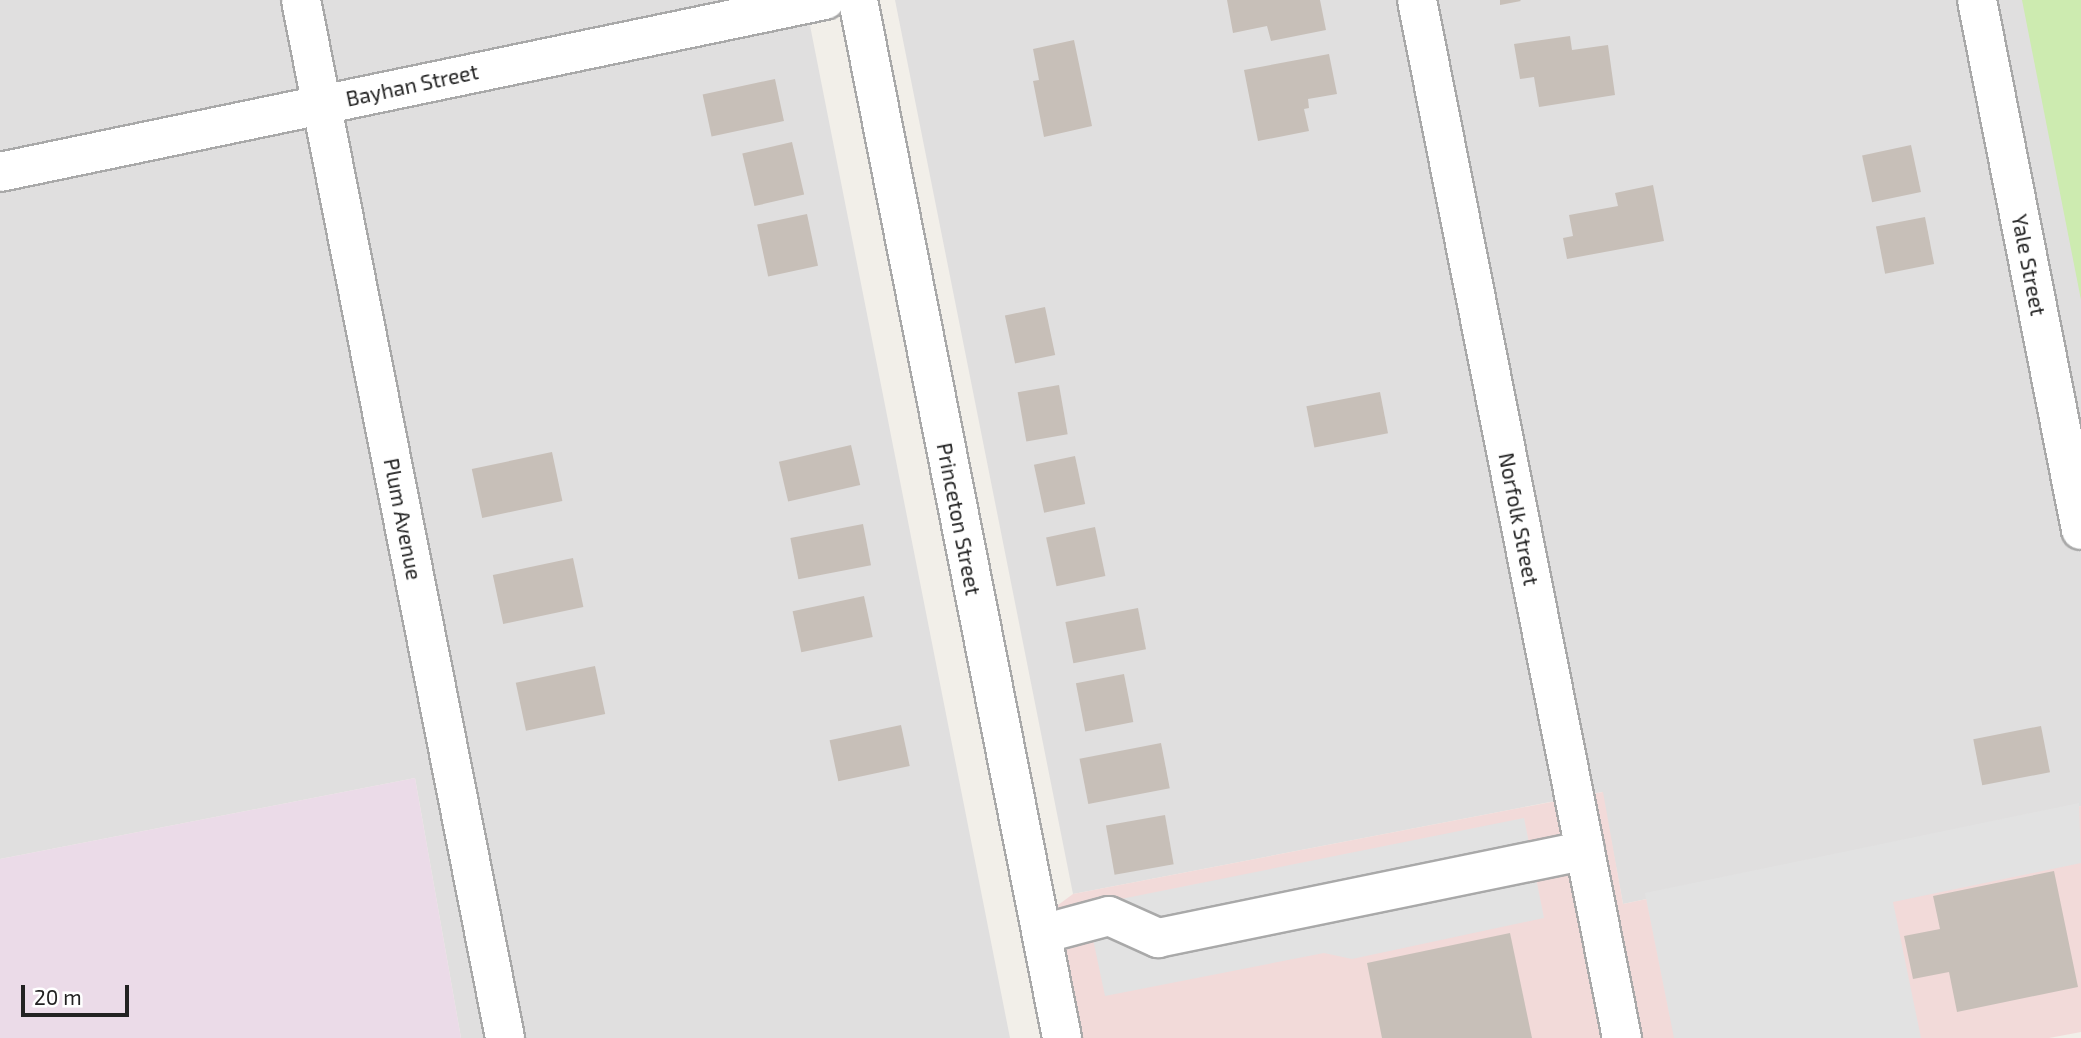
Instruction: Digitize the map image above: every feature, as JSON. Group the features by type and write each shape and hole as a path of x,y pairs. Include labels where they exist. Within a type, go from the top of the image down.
{"street":[{"name":"Plum Avenue","path":"301,0 505,1038"},
{"name":"Bayhan Street","path":"0,172 825,0"},
{"name":"Princeton Street","path":"859,0 1062,1038"},
{"name":"Norfolk Street","path":"1417,0 1622,1038"},
{"name":"Yale Street","path":"1977,0 2081,530"},
{"path":"1042,933 1109,916 1158,938 1585,850"}],"shaded area":[{"path":"0,0 805,0 1010,1038 461,1038 415,778 0,859"},
{"path":"895,0 2081,0 2081,806 1623,904 1602,792 1073,894"},
{"path":"415,778 461,1038 0,1038 0,859"},
{"path":"1603,792 1623,904 2081,806 2081,1032 2049,1038 1080,1038 1054,908 1073,894"},
{"path":"2079,803 2081,863 1893,902 1921,1038 1674,1038 1645,893"},
{"path":"1524,818 1544,918 1352,959 1324,953 1105,996 1086,906"}],"green space":[{"path":"2022,0 2081,0 2081,300"}],"building":[{"path":"1227,0 1320,0 1326,30 1271,41 1267,26 1233,33"},
{"path":"1500,0 1520,0 1521,1 1500,5"},
{"path":"1570,36 1572,50 1608,45 1615,95 1539,107 1534,77 1520,79 1514,44"},
{"path":"1074,40 1092,126 1044,137 1033,81 1039,80 1033,49"},
{"path":"1329,54 1337,94 1308,99 1309,108 1304,109 1309,131 1258,141 1244,70"},
{"path":"775,79 784,121 712,136 703,94"},
{"path":"792,142 804,195 754,206 742,153"},
{"path":"1911,145 1921,192 1872,202 1862,155"},
{"path":"1653,185 1664,241 1567,259 1563,238 1573,236 1569,215 1618,206 1615,193"},
{"path":"807,214 818,266 768,276 757,225"},
{"path":"1925,217 1934,264 1885,274 1876,227"},
{"path":"1045,307 1055,355 1015,363 1005,316"},
{"path":"1059,385 1068,434 1026,442 1018,392"},
{"path":"1380,392 1388,433 1314,448 1306,406"},
{"path":"851,445 860,485 788,502 779,462"},
{"path":"552,452 562,501 482,518 472,469"},
{"path":"1075,456 1085,504 1044,513 1034,465"},
{"path":"863,524 871,565 798,579 790,538"},
{"path":"1095,527 1105,576 1056,586 1046,537"},
{"path":"573,558 583,607 503,624 493,575"},
{"path":"864,596 873,637 801,652 793,611"},
{"path":"1138,608 1146,649 1073,663 1065,622"},
{"path":"595,666 605,714 526,731 516,683"},
{"path":"1124,674 1133,722 1085,731 1076,683"},
{"path":"901,725 910,766 838,781 830,740"},
{"path":"2041,726 2050,772 1982,785 1973,739"},
{"path":"1161,743 1170,788 1088,804 1080,759"},
{"path":"1165,815 1174,864 1115,875 1106,825"},
{"path":"2054,871 2078,987 1957,1012 1949,972 1913,979 1904,936 1940,929 1933,896"},
{"path":"1510,933 1532,1038 1382,1038 1367,963"}]}
